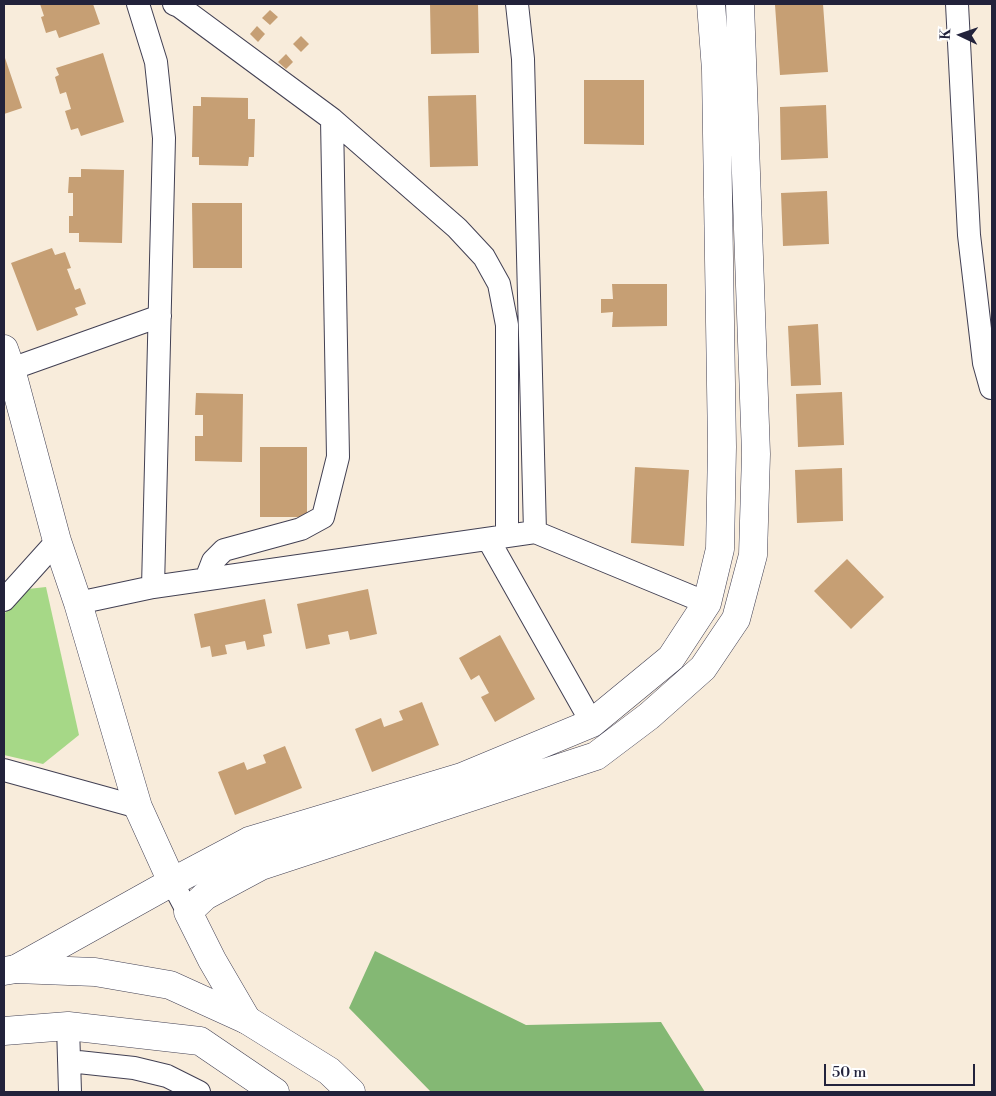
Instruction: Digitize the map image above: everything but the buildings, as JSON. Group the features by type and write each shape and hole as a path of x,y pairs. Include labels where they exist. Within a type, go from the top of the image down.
{"street":[{"path":"138,4 156,62 164,138 153,586"},
{"path":"174,4 332,119 457,228 484,257 499,284 507,325 498,537 592,723"},
{"path":"517,4 523,68 534,532"},
{"path":"10,970 249,841 462,777 592,723 671,658 707,603 720,549 722,447 716,70 712,4"},
{"path":"188,912 205,896 261,866 596,756 648,716 703,668 736,619 753,555 756,454 740,4"},
{"path":"957,4 969,235 984,363 991,388"},
{"path":"206,579 213,561 224,550 301,529 323,517 338,457 332,119"},
{"path":"160,316 7,359 57,541 78,603 138,807 172,882 212,960 247,1020"},
{"path":"78,603 153,586 534,532 707,603"},
{"path":"4,600 57,541"},
{"path":"4,770 138,807"},
{"path":"10,970 95,972 170,985 247,1020 329,1071 351,1092"},
{"path":"4,1031 68,1026 200,1041 275,1092"},
{"path":"68,1026 70,1092"},
{"path":"69,1061 134,1068 167,1076 199,1092"}],"green space":[{"path":"46,587 79,735 43,764 4,755 4,615 19,590"},
{"path":"375,951 526,1025 661,1022 705,1092 431,1092 349,1008"}]}
